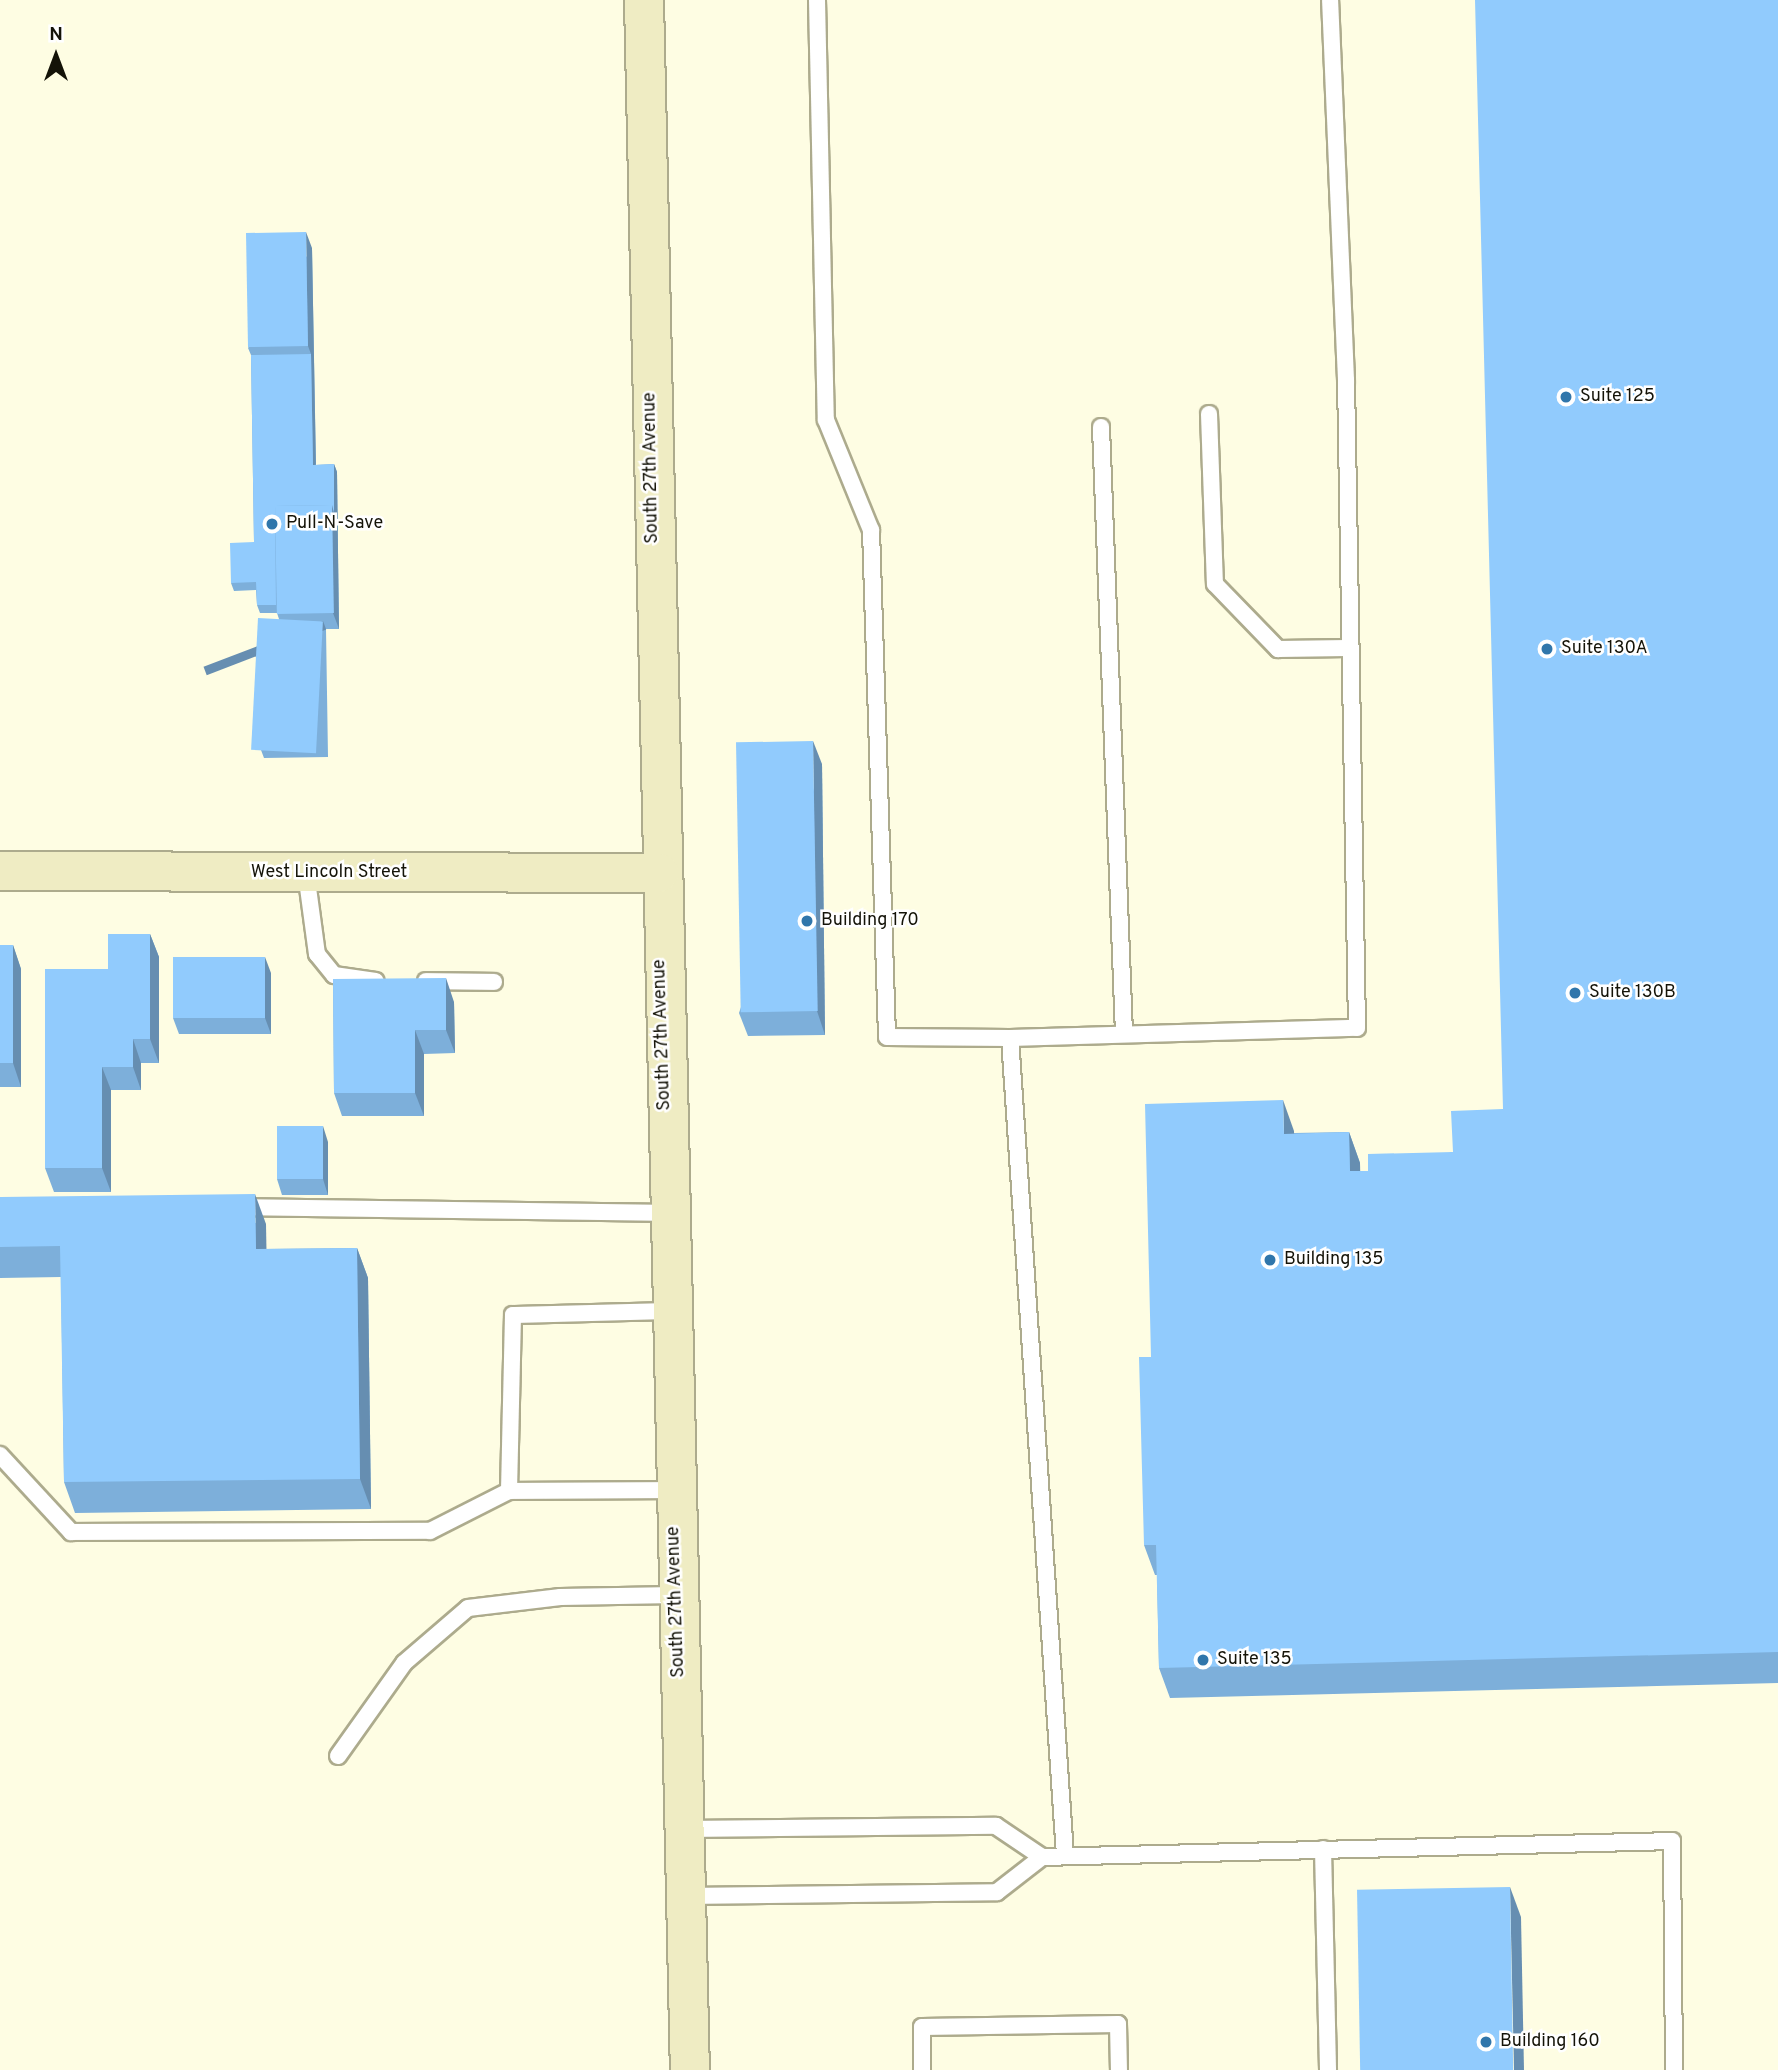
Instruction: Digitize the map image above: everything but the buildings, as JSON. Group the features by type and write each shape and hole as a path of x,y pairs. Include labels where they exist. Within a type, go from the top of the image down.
{"main road":[{"name":"South 27th Avenue","path":"644,0 659,873 690,2070"},
{"name":"West Lincoln Street","path":"0,871 659,873"}],"lane":[{"path":"817,0 826,420 871,530 887,1037 1010,1038 1356,1028 1348,648 1346,380 1330,0"},
{"path":"1209,414 1215,584 1278,649 1348,648"},
{"path":"1101,427 1124,1033"},
{"path":"306,873 317,954 334,975 404,981 494,982"},
{"path":"1010,1038 1065,1856"},
{"path":"222,1207 667,1213"},
{"path":"509,1491 513,1315 670,1311"},
{"path":"0,1455 71,1532 430,1531 509,1491 674,1490"},
{"path":"338,1756 404,1663 468,1608 560,1597 676,1595"},
{"path":"684,1829 996,1826 1042,1857"},
{"path":"685,1896 997,1892 1042,1857 1672,1841 1674,2070"},
{"path":"1322,1849 1328,2070"},
{"path":"922,2070 922,2027 1118,2024 1119,2070"}],"place":[{"name":"Suite 125","path":"1566,397"},
{"name":"Pull-N-Save","path":"272,524"},
{"name":"Suite 130A","path":"1547,649"},
{"name":"Building 170","path":"807,921"},
{"name":"Suite 130B","path":"1575,993"},
{"name":"Building 135","path":"1270,1260"},
{"name":"Suite 135","path":"1203,1660"},
{"name":"Building 160","path":"1486,2042"}]}
